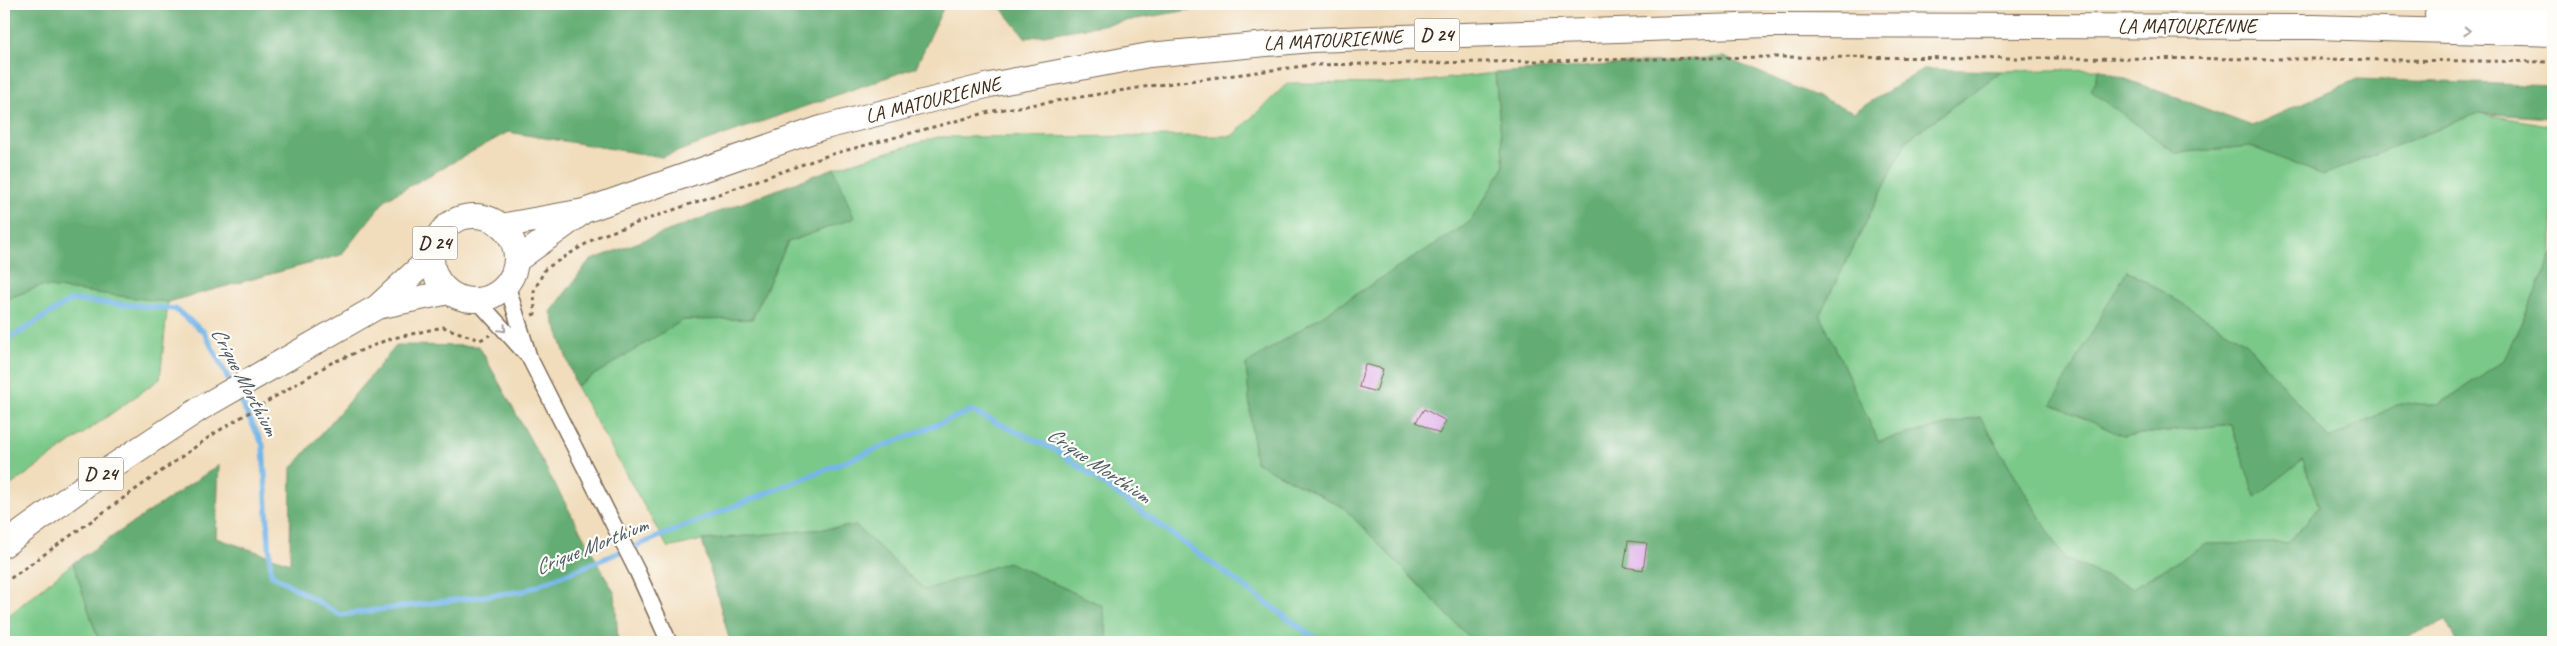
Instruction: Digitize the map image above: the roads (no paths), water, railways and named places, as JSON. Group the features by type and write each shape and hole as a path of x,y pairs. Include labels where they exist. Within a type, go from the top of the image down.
{"main road":[{"name":"LA MATOURIENNE","path":"2313,27 2404,16 2553,12"},
{"name":"LA MATOURIENNE","path":"501,226 584,211 821,128 990,85 1149,55 1321,39 1769,25 2313,27 2553,34"},
{"name":"LA MATOURIENNE","path":"516,260 584,211"},
{"name":"D 24","path":"377,307 449,292 436,276 432,256 435,243 442,232 452,223 464,218 477,216 501,226"},
{"path":"449,292 462,299 476,300 498,293 507,285 514,274 515,247 510,236 501,226"},
{"name":"D 24","path":"4,545 101,474 201,408 377,307 432,256"}],"street":[{"path":"507,285 530,358 618,532 669,642"},
{"path":"476,300 530,358"},
{"path":"658,620 659,642"}],"waterway":[{"name":"Crique Morthium","path":"4,342 71,300 175,309 204,332 231,384"},
{"name":"Crique Morthium","path":"237,394 263,445 271,574 340,615 524,591 971,411 1058,451 1320,642"}]}
